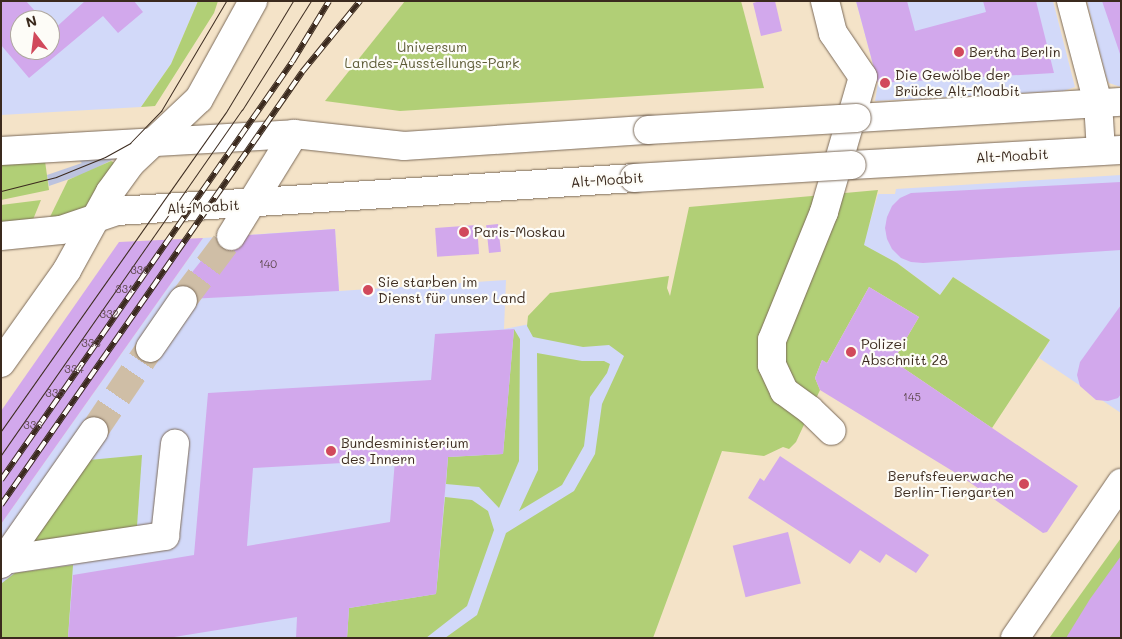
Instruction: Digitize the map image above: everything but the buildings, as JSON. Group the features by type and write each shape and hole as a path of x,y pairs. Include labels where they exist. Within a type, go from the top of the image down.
{"street":[{"path":"1,364 67,270 131,163 156,142 199,99 253,1"},
{"path":"825,1 833,33 863,77 824,212 772,340 772,365 784,391 810,410 832,431"},
{"path":"1071,1 1109,102 1111,150"},
{"path":"1,151 294,134 404,146 1109,102"},
{"path":"231,236 294,134"},
{"name":"Alt-Moabit","path":"1,236 60,230 117,211 1111,150"},
{"path":"150,348 183,300"},
{"path":"3,562 94,431"},
{"path":"3,562 165,536 175,444"},
{"path":"1015,638 1121,483"}],"shaded area":[{"path":"1,1 198,1 171,64 141,107 1,115"},
{"name":"Bertha Berlin","path":"856,1 1053,1 1075,87 1063,91 875,101 878,83"},
{"path":"1087,1 1121,1 1121,87 1109,83 1106,76"},
{"path":"122,155 84,174 49,186 47,175 82,163 79,160"},
{"path":"1121,175 1121,413 1039,358 1050,340 953,277 940,295 897,263 863,245 878,194 895,194 896,189"},
{"name":"Bundesministerium des Innern","path":"335,229 339,291 506,280 504,329 670,297 508,638 1,638 1,524 203,238"}],"green space":[{"path":"198,1 218,1 214,13 155,106 141,107 171,64"},
{"name":"Universum Landes-Ausstellungs-Park","path":"405,1 741,1 764,88 400,111 325,101"},
{"path":"45,161 49,190 1,200 1,164"},
{"path":"111,161 117,164 87,207 48,221 68,180"},
{"path":"878,190 864,245 897,263 940,295 953,277 1050,340 992,428 893,361 919,317 869,287 827,363 822,360 815,378 820,390 796,442 789,449 783,447 764,456 722,451 653,638 445,638 477,615 506,533 574,491 595,454 602,404 624,356 609,345 583,347 533,337 527,326 528,316 550,293 669,276 667,288 670,296 689,207"},
{"path":"41,200 32,222 1,224 1,205"},
{"path":"514,329 520,339 519,461 499,508 479,487 446,484 448,457 503,454"},
{"path":"537,353 582,361 604,361 610,364 607,373 590,397 584,446 562,485 519,511 538,470"},
{"path":"142,455 137,526 34,548 32,540 89,460"},
{"path":"445,497 472,500 488,511 494,530 467,606 426,638 347,638 349,608 436,594"},
{"path":"1121,538 1121,638 1050,638 1050,637"},
{"path":"73,565 68,638 1,638 2,583 15,573"}],"tunnel":[{"path":"183,300 231,236"},
{"path":"94,431 150,348"}],"tram line":[{"path":"1,191 56,177 105,157 130,143 161,111 226,1"},
{"path":"1,431 226,112 293,1"},
{"path":"1,455 242,110 311,1"}],"railway":[{"path":"1,480 292,62 329,1"},
{"path":"1,505 302,72 360,1"}],"place":[{"name":"Bertha Berlin","path":"959,52"},
{"name":"Die Gewölbe der Brücke Alt-Moabit","path":"885,83"},
{"name":"Paris-Moskau","path":"464,232"},
{"name":"Sie starben im Dienst für unser Land","path":"368,290"},
{"name":"Polizei Abschnitt 28","path":"851,352"},
{"name":"Bundesministerium des Innern","path":"331,451"},
{"name":"Berufsfeuerwache Berlin-Tiergarten","path":"1024,484"}]}
